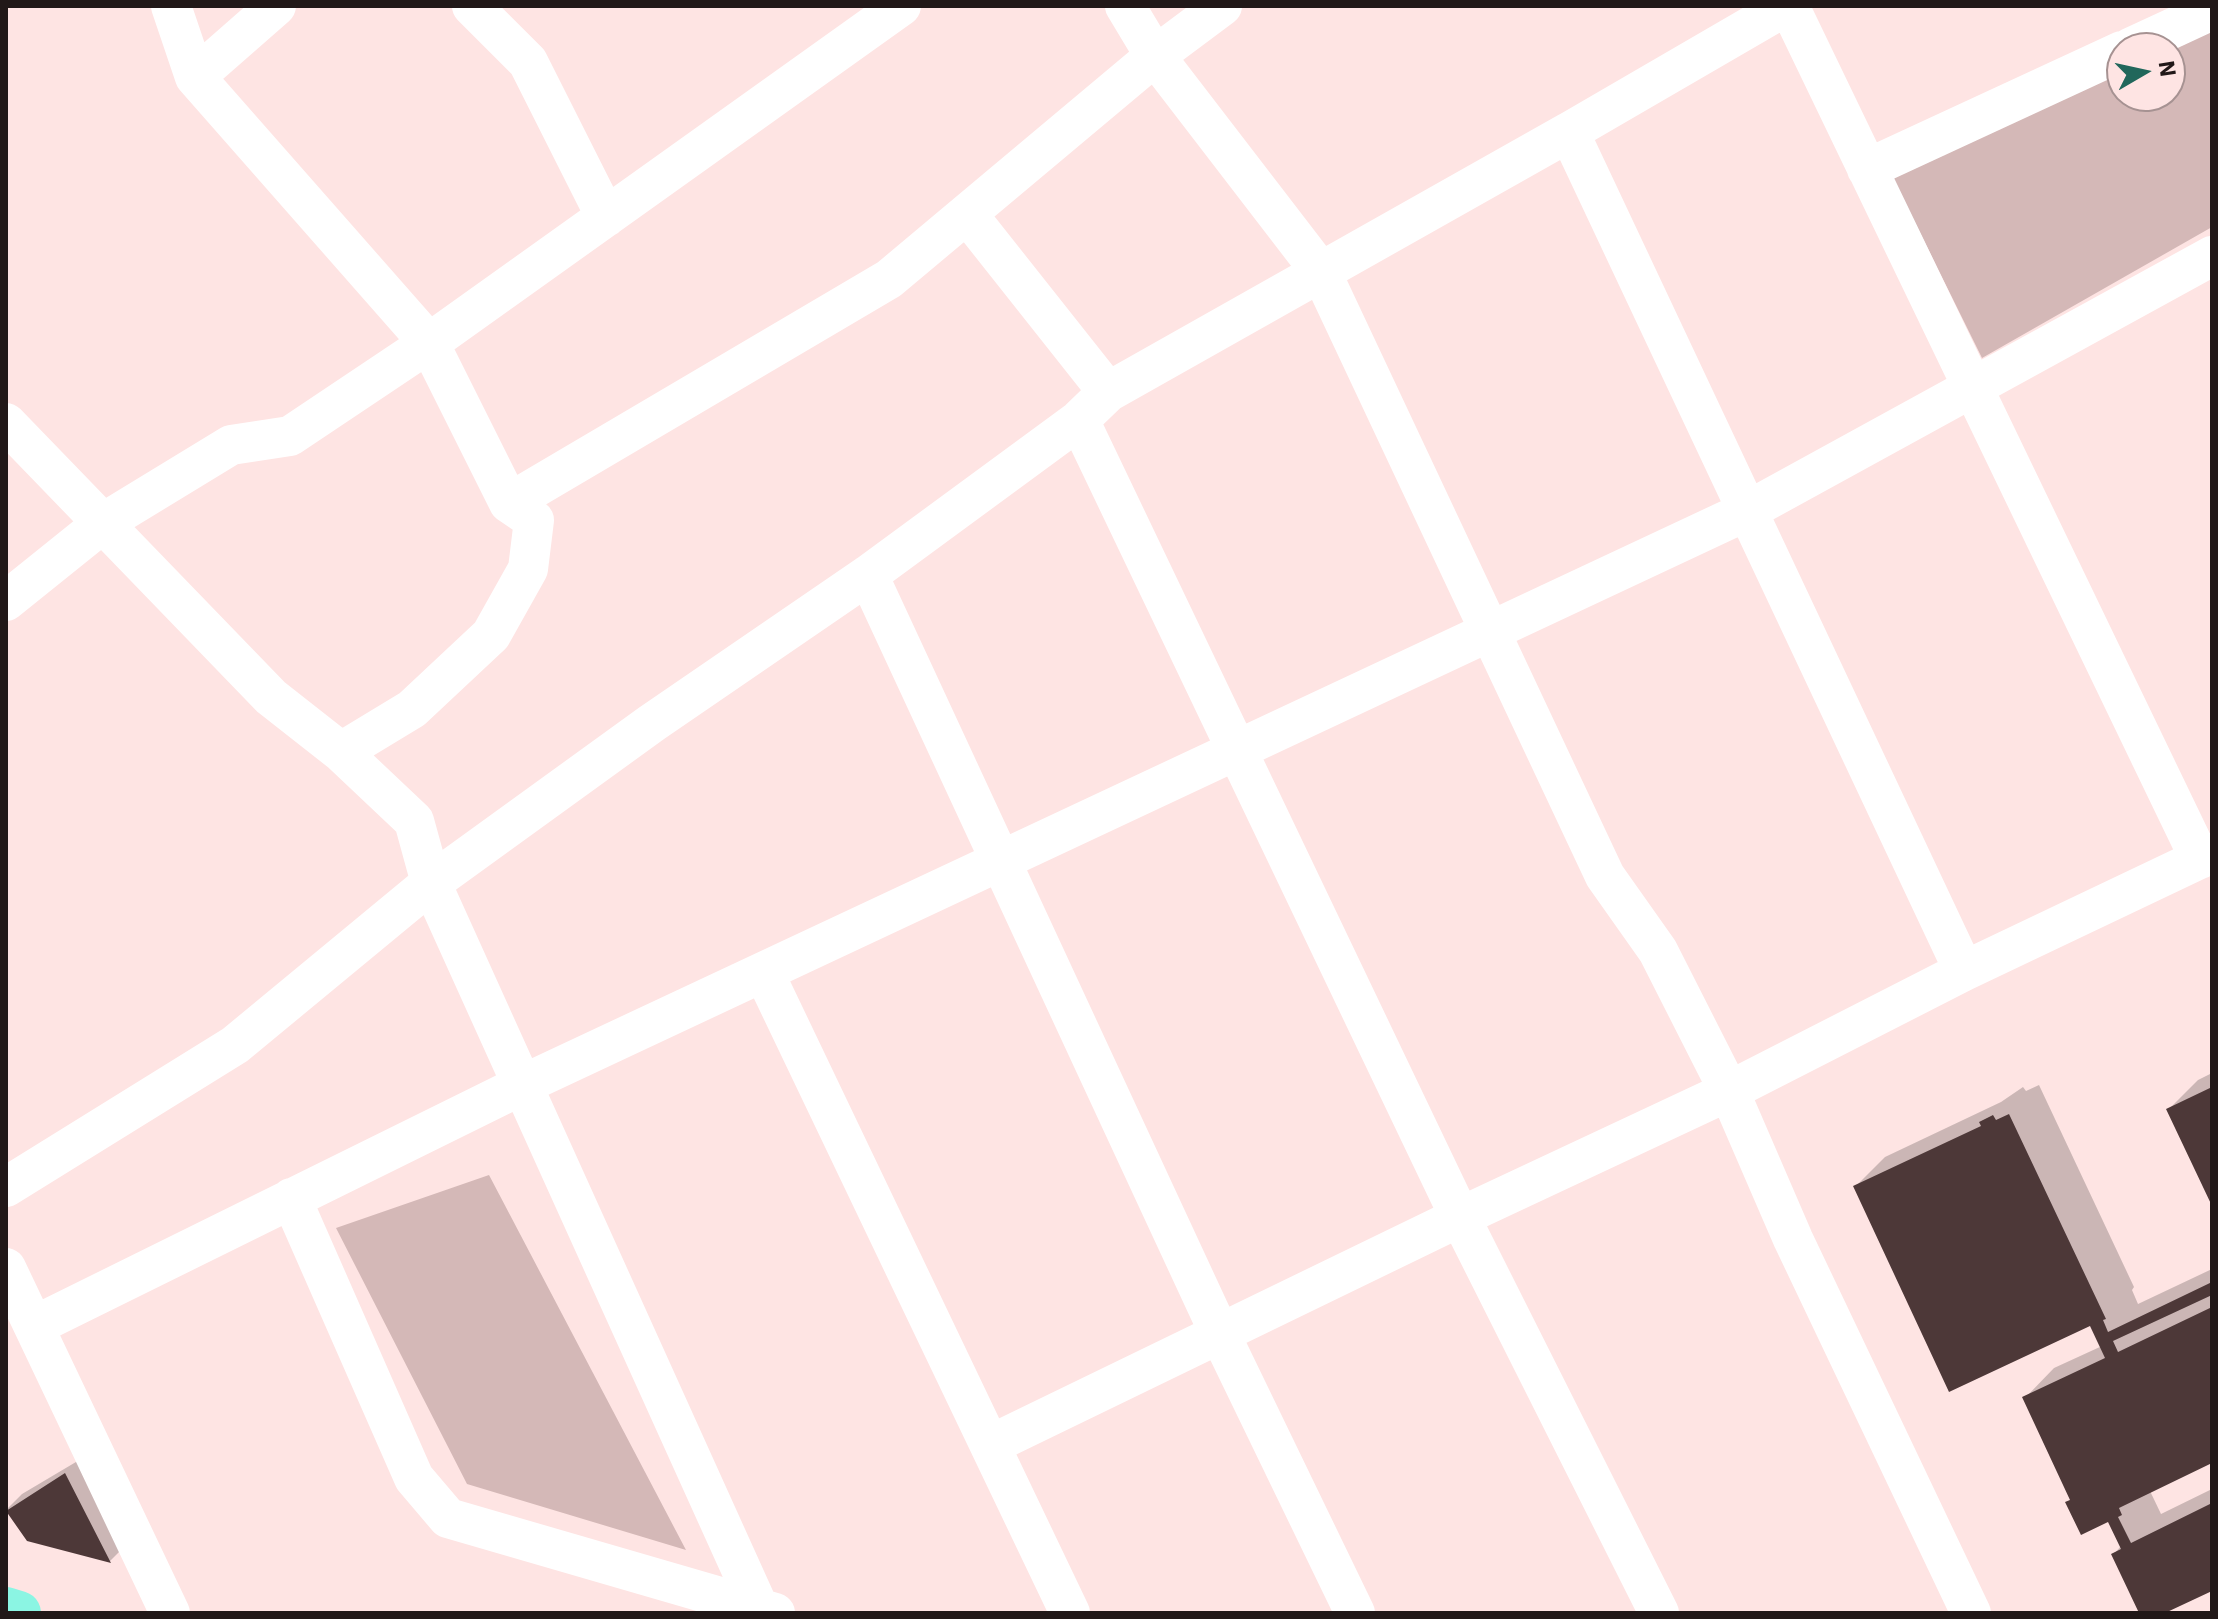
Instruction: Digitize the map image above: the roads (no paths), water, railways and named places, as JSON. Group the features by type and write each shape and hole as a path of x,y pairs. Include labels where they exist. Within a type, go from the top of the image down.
{"main road":[{"path":"6,1609 19,1613"}],"street":[{"path":"171,6 195,77 429,343 509,503 534,520 528,569 491,635 412,709 341,752"},
{"path":"195,77 276,6"},
{"path":"472,6 528,62 606,217"},
{"path":"6,601 103,523 231,445 290,436 429,343 901,6"},
{"path":"1125,6 1155,56 1321,272 1605,876 1658,951 1729,1091 1793,1239 1971,1613"},
{"path":"509,503 889,279 1155,56 1222,6"},
{"path":"6,1187 235,1045 431,883 652,723 868,575 1079,420 1108,392 1788,6 2206,856 1964,971 1729,1091 1460,1217 990,1445"},
{"path":"2165,32 2212,10"},
{"path":"1867,169 2106,58"},
{"path":"1569,132 1964,971"},
{"path":"967,214 1108,392"},
{"path":"34,1326 522,1085 1749,510 2211,261"},
{"path":"1079,420 1460,1217 1659,1613"},
{"path":"6,423 271,697 341,752 414,821 431,883 765,1612"},
{"path":"868,575 1220,1334 1355,1613"},
{"path":"764,973 1070,1613"},
{"path":"291,1198 414,1478 448,1518 765,1612"},
{"path":"6,1268 170,1613"}]}
